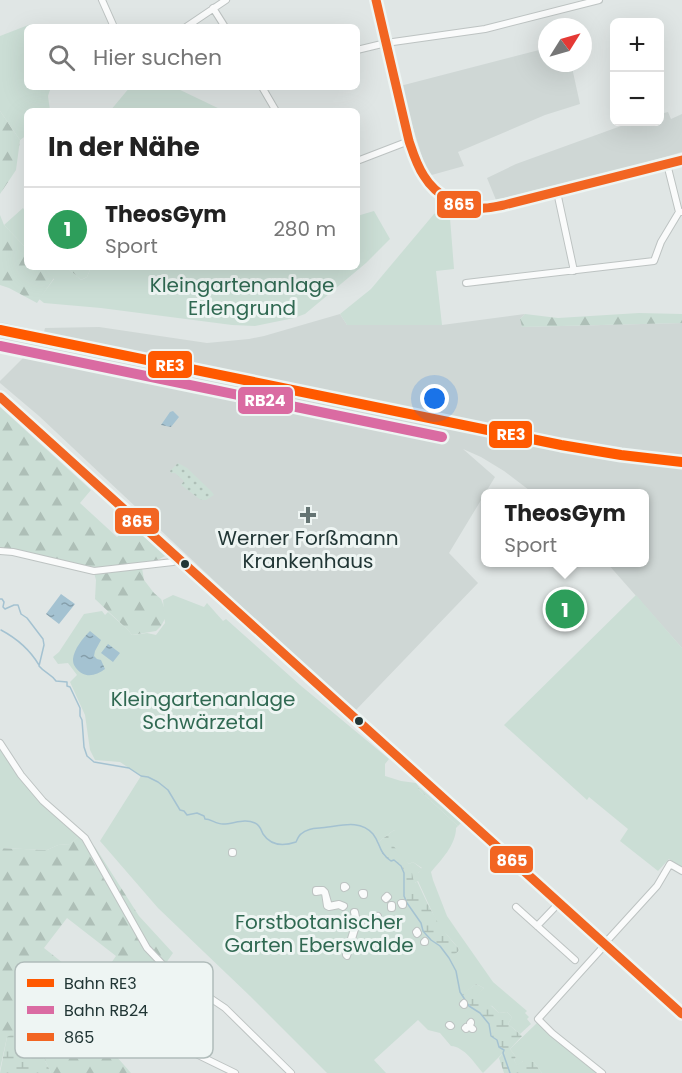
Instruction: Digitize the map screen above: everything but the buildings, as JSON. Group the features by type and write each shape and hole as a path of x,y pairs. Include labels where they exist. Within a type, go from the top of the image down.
{"street":[{"path":"102,0 113,24"},
{"path":"190,24 226,0"},
{"path":"376,0 409,141 426,180 446,197 472,207 504,205 682,160"},
{"path":"360,49 386,42 485,29 599,0"},
{"path":"213,8 223,24"},
{"path":"266,90 275,108"},
{"path":"360,160 409,141"},
{"path":"466,283 654,261 661,242 681,212 667,164"},
{"path":"557,192 574,271"},
{"path":"0,397 682,1014"},
{"path":"0,551 97,571 179,560"},
{"path":"0,743 21,775 43,801 85,837 147,948 160,962"},
{"path":"602,1073 538,1019 657,886 670,864 682,871"},
{"path":"316,890 322,890 326,892 328,906 340,904 344,906 328,907 325,893 316,892 316,890"},
{"path":"537,926 559,903"},
{"path":"516,907 575,960"},
{"path":"213,1000 225,1008 291,1073"},
{"path":"204,1058 235,1073"}],"shaded area":[{"path":"538,50 538,72 573,72 580,104 545,115 458,152 464,166 428,176 400,86"},
{"path":"668,112 671,119 682,114 682,152 496,200 487,178 516,164 621,126 664,126 664,113"},
{"path":"340,314 347,325 442,325 525,314 520,319 522,327 682,323 682,648 611,567 649,567 649,489 528,489 504,471 463,449 495,477 488,489 481,489 481,500 449,553 478,583 354,712 39,416 0,383 32,349 0,340 0,322 44,332 45,328 99,327 207,343 264,336"}],"green space":[{"path":"24,27 24,90 50,90 48,96 50,108 24,108 24,137 20,140 0,111 0,36"},
{"path":"128,90 180,90 218,108 112,108"},
{"path":"0,111 20,140 16,170 0,194"},
{"path":"449,205 454,269 436,271 442,325 347,325 340,314 371,289 434,214"},
{"path":"23,208 24,246 4,225"},
{"name":"Kleingartenanlage Erlengrund","path":"374,211 390,239 360,268 360,215"},
{"path":"0,215 4,225 24,246 24,270 47,270 54,278 37,303 0,285"},
{"name":"Kleingartenanlage Erlengrund","path":"46,270 69,270 81,280 87,277 90,270 358,270 305,314 255,326 44,303 39,299 54,279"},
{"path":"69,270 90,270 87,277 81,280"},
{"path":"639,313 682,314 682,323 522,327 520,319 525,314 558,318"},
{"path":"0,407 91,490 80,503 117,537 130,524 165,556 154,562 94,570 0,550"},
{"path":"178,463 187,468 214,495 201,500 181,485 184,481 170,471"},
{"path":"142,568 144,580 161,599 167,615 156,631 132,635 95,599 94,573"},
{"path":"173,595 204,607 207,603 223,621 226,619 300,685 389,759 385,764 385,776 416,783 418,789 458,826 451,846 431,872 433,880 447,916 493,982 527,1011 525,1013 531,1024 520,1034 508,1024 512,1017 507,1012 499,1013 477,994 484,988 476,984 462,995 471,1007 480,1013 490,1026 492,1037 497,1040 498,1046 504,1049 503,1053 483,1073 461,1049 451,1046 440,1033 428,1030 418,1020 374,1060 386,1073 327,1073 158,908 100,841 141,776 120,762 95,760 90,750 85,715 70,682 77,675 68,663 58,664 53,657 59,652 84,614 102,611 105,615 108,612 132,635 147,633 156,635 165,623 163,600","holes":["394,830 395,832 389,837 390,842 409,864 413,862 422,868 418,873 412,873 414,883 418,881 441,928 460,950 450,958 422,930 421,923 405,899 404,871 394,860 391,861 383,855 377,843"]},
{"path":"636,595 682,648 682,867 669,859 658,871 620,841 628,829 589,797 587,800 504,725"},
{"path":"0,746 19,776 80,835 70,844 58,845 47,850 0,848"},
{"path":"419,787 461,823 458,826 417,788"},
{"path":"394,830 396,832 393,845 409,864 413,862 422,869 415,883 417,881 436,918 460,950 450,959 440,946 423,931 421,923 405,899 404,871 401,866 383,855 377,843"},
{"path":"80,835 95,847 139,916 173,953 167,962 112,962 116,956 67,918 44,948 62,962 15,962 15,1037 7,1037 0,1069 0,848 47,850 58,845 70,844"},
{"path":"476,984 484,988 478,994 499,1013 507,1012 512,1017 508,1024 522,1036 510,1049 516,1057 514,1060 517,1065 523,1061 533,1061 542,1073 504,1073 499,1058 503,1053 503,1048 499,1047 496,1039 492,1037 488,1024 480,1013 471,1007 461,995"},
{"path":"538,1022 599,1073 542,1073 533,1061 526,1066 523,1061 517,1066 514,1060 516,1057 510,1049"},
{"path":"15,1033 15,1058 44,1058 51,1073 0,1073 7,1037"},
{"path":"44,1058 118,1058 131,1073 51,1073"}],"water":[{"path":"173,411 179,417 171,427 161,425 170,412"},
{"path":"61,594 75,604 59,624 46,614"},
{"path":"90,631 101,640 94,656 101,660 105,669 86,675 74,665 73,659 77,648"},
{"path":"108,644 120,653 113,662 101,653"}],"waterway":[{"path":"0,599 4,602 5,609 18,605 21,614 27,618 43,639 44,645 39,666 56,681 67,682 67,686 70,687 80,708 84,747 87,756 94,762 129,768 141,776 158,782 168,790 180,810 187,815 197,813 205,819 220,824 243,821 255,823 266,838 278,844 296,842 300,835 310,829 346,825 357,825 373,834 384,854 401,866 404,873 404,896 407,903 421,923 423,931 440,946 449,958 456,971 460,992 469,1006 480,1013 489,1024 491,1036 504,1050 510,1073"},
{"path":"1,630 22,645 39,665"}],"rail line":[{"name":"RE3","path":"0,330 561,445 682,462"},
{"name":"RB24","path":"0,346 442,437"}],"transit line":[{"name":"865","path":"376,0 414,155 429,183 450,200 476,208 504,205 682,160"},
{"name":"865","path":"0,397 682,1014"}],"place":[{"name":"Werner Forßmann Krankenhaus","path":"308,515"},
{"name":"TheosGym","path":"565,609"}],"park label":[{"name":"Kleingartenanlage Schwärzetal","path":"203,710"},
{"name":"Forstbotanischer Garten Eberswalde","path":"319,934"}]}
